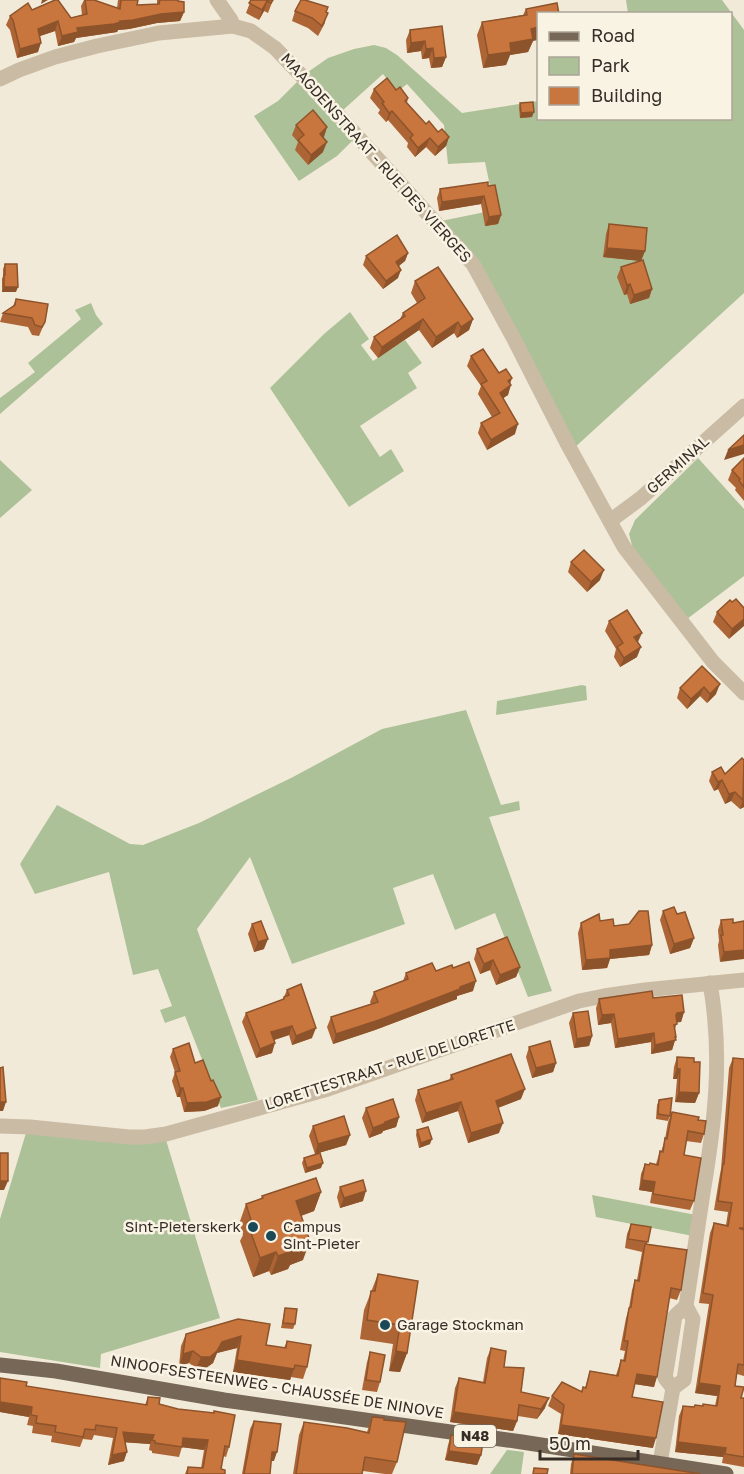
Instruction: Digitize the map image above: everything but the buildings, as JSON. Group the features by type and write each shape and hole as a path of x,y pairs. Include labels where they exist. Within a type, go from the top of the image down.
{"main road":[{"name":"NINOOFSESTEENWEG - CHAUSSÉE DE NINOVE","path":"0,1365 56,1371 224,1400 726,1474"}],"street":[{"path":"217,0 233,26"},
{"name":"MAAGDENSTRAAT - RUE DES VIERGES","path":"0,79 56,57 159,33 233,26 251,31 268,42 282,54 473,264 624,547 713,662 744,693"},
{"name":"GERMINAL","path":"610,521 641,498 744,406"},
{"name":"LORETTESTRAAT - RUE DE LORETTE","path":"0,1125 129,1137 166,1134 328,1089 579,1001 604,996 744,980"},
{"path":"660,1463 673,1388 665,1378 675,1316 686,1306 716,1096 718,1068 714,1003 710,983"}],"green space":[{"path":"626,0 722,0 731,12 628,12"},
{"path":"732,14 744,30 744,293 573,449 441,221 495,210 485,162 448,164 444,125 407,84 397,92 383,74 342,111 308,72 328,58 354,49 374,45 386,48 397,55 462,113 537,101 537,120 732,120"},
{"path":"297,82 352,141 337,156 299,181 254,116 278,101"},
{"path":"91,303 103,324 0,414 0,398 35,372 28,363 81,319 75,310"},
{"path":"350,312 369,339 361,345 373,361 405,340 422,363 408,373 417,388 360,426 380,457 391,449 404,471 349,507 270,388 324,334"},
{"path":"698,458 744,509 744,576 687,619 633,549 629,534 635,520"},
{"path":"0,460 32,490 0,518"},
{"path":"586,686 587,700 496,715 497,701"},
{"path":"466,710 501,805 519,801 520,810 489,817 552,991 528,997 495,913 455,930 433,874 393,888 405,924 292,964 250,857 197,929 258,1100 221,1108 185,1016 165,1023 160,1010 172,1006 158,969 133,975 109,872 35,894 20,864 57,805 130,844 143,845 199,823 293,777 382,729"},
{"path":"26,1133 166,1140 220,1318 101,1354 100,1368 0,1352 0,1219"},
{"path":"592,1195 696,1215 693,1236 596,1217"},
{"path":"507,1450 524,1452 521,1474 490,1474"}],"place":[{"name":"Sint-Pieterskerk","path":"253,1227"},
{"name":"Campus Sint-Pieter","path":"271,1236"},
{"name":"Garage Stockman","path":"385,1325"}]}
